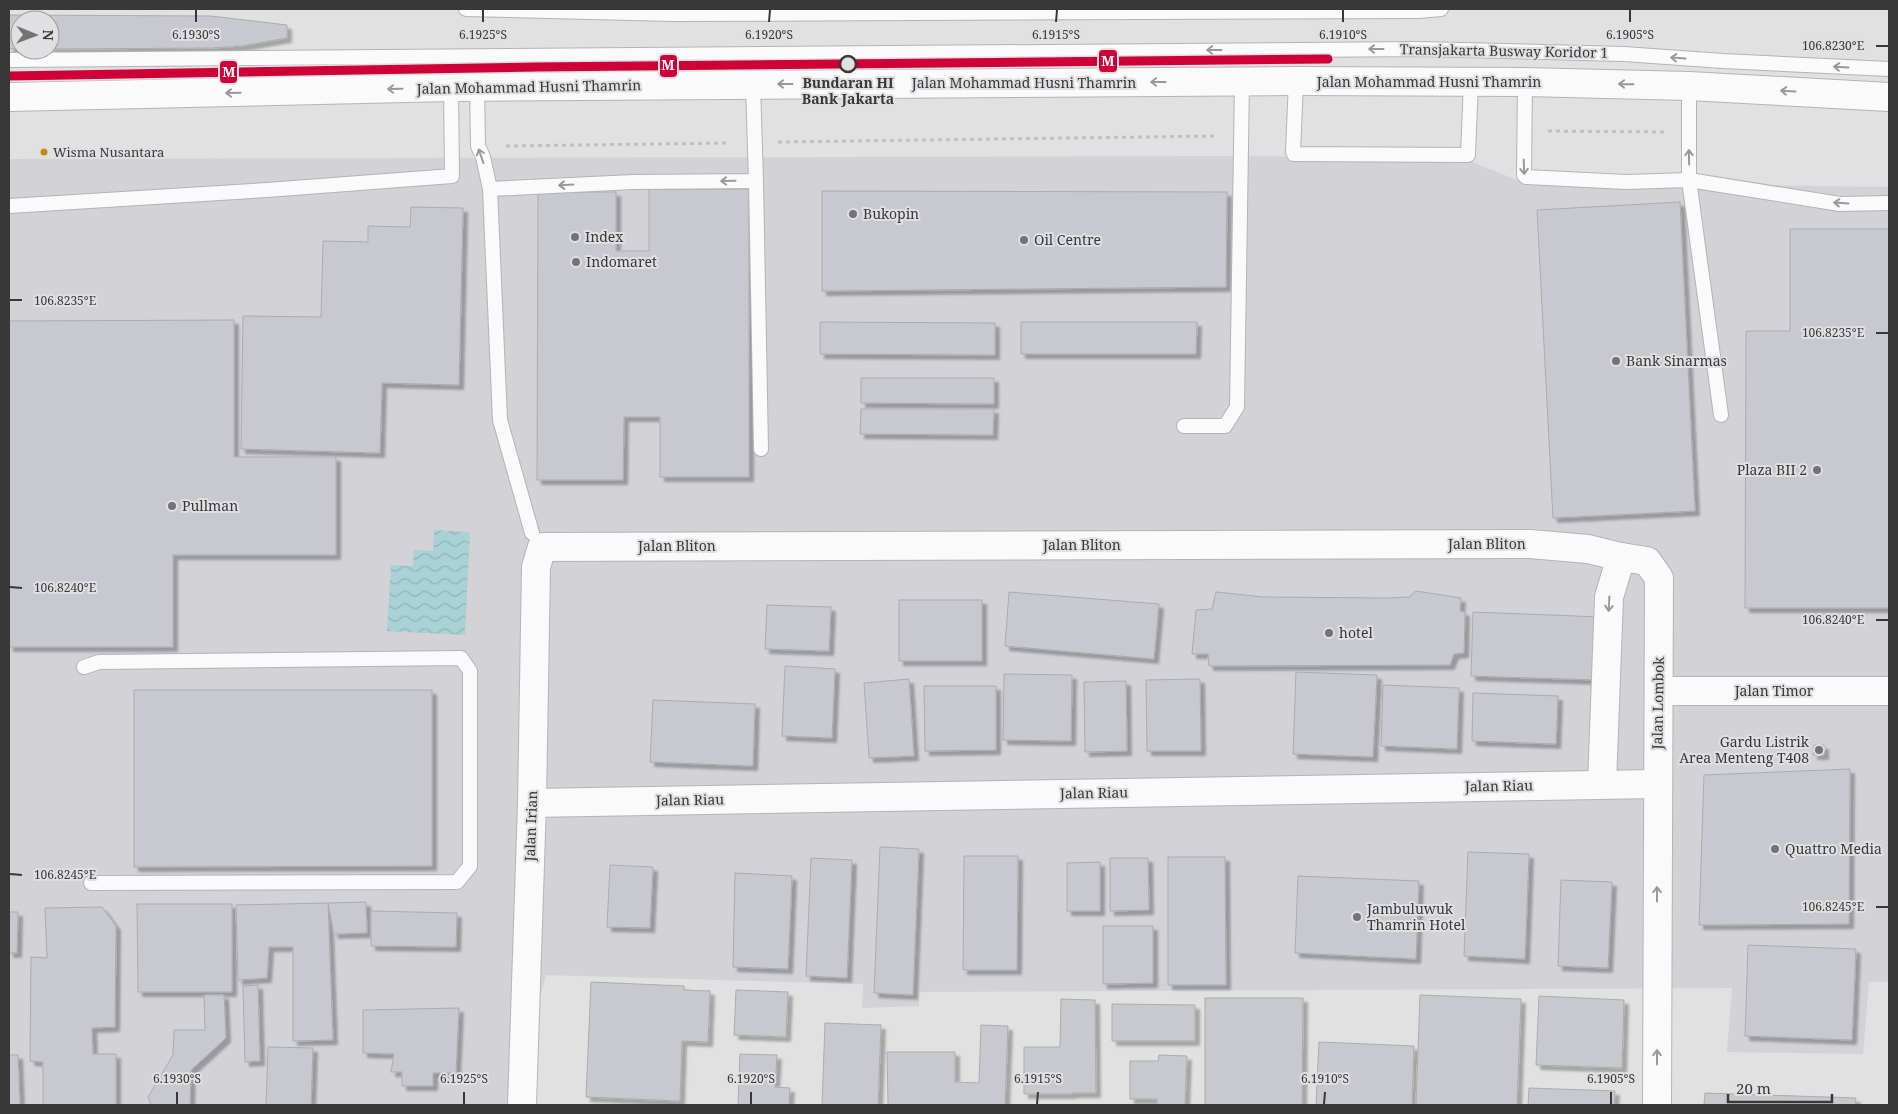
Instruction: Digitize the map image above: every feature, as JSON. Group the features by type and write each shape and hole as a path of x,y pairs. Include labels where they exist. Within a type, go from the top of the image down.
{"street":[{"name":"Jalan Mohammad Husni Thamrin","path":"9,97 464,87 1296,81 1524,82 1689,86 1889,97"},
{"name":"Jalan Bliton","path":"537,540 1530,544 1588,549 1621,557"},
{"name":"Jalan Irian","path":"522,1105 532,803 537,540"},
{"name":"Jalan Lombok","path":"1621,557 1647,561 1659,578 1657,1105"},
{"path":"1602,784 1609,597 1621,557"},
{"name":"Jalan Timor","path":"1658,691 1889,691"},
{"name":"Jalan Riau","path":"532,803 1658,784"}],"lane":[{"path":"466,9 673,14 1175,14 1418,11 1442,9"},
{"name":"Transjakarta Busway Koridor 1","path":"9,60 1418,49 1624,54 1889,69"},
{"path":"1184,426 1225,426 1237,407 1242,81"},
{"path":"1296,81 1293,135 1294,154 1468,155 1471,82"},
{"path":"1524,82 1524,175 1526,177 1626,182 1689,180 1840,204 1889,204"},
{"path":"754,85 761,449"},
{"path":"1689,86 1689,180 1721,415"},
{"path":"464,87 490,189 500,420 537,540"},
{"path":"9,206 268,190 452,176 464,87"},
{"path":"490,189 633,182 756,181"},
{"path":"84,667 99,662 461,658 470,670 470,866 457,882 91,883"}],"path":[{"path":"1525,130 1689,132"},
{"path":"478,146 1241,135"}],"shaded area":[{"path":"1240,156 1467,160 1522,182 1889,187 1889,982 1869,982 1863,1054 1727,1052 1732,988 919,992 919,1006 862,1008 863,984 546,975 511,1105 9,1105 9,159"}],"water":[{"path":"434,530 470,532 465,635 387,631 391,565 413,566 414,550 433,551"}],"building":[{"path":"9,15 10,15 10,49"},
{"path":"60,15 211,16 287,25 287,38 242,46 212,48 60,49"},
{"path":"649,189 749,189 749,477 660,477 660,417 624,417 623,480 537,480 538,192 616,192 616,251 649,251"},
{"name":"Oil Centre","path":"822,191 1227,192 1226,287 822,291"},
{"name":"Bank Sinarmas","path":"1680,202 1695,511 1553,518 1537,210"},
{"path":"411,207 463,208 459,385 382,383 380,453 241,449 243,316 321,317 323,241 368,242 368,226 410,227"},
{"name":"Plaza BII 2","path":"1790,229 1889,229 1889,608 1745,608 1746,331 1790,331"},
{"name":"Pullman","path":"234,320 234,457 336,457 336,555 173,555 173,647 9,647 9,321"},
{"path":"820,322 995,323 995,355 820,354"},
{"path":"1021,322 1197,322 1196,354 1021,354"},
{"path":"861,378 994,378 994,404 861,403"},
{"path":"861,409 994,409 993,435 860,434"},
{"name":"hotel","path":"1416,591 1461,598 1460,611 1465,612 1464,653 1454,654 1450,665 1209,666 1208,654 1192,654 1196,610 1212,609 1216,592 1264,597 1389,598 1409,597"},
{"path":"1009,592 1159,604 1154,659 1005,646"},
{"path":"899,600 982,600 982,661 899,661"},
{"path":"767,605 831,607 829,651 765,649"},
{"path":"1473,612 1601,617 1599,680 1471,676"},
{"path":"785,666 835,669 832,738 782,736"},
{"path":"1296,672 1377,675 1373,757 1293,754"},
{"path":"1004,674 1072,675 1071,741 1003,740"},
{"path":"909,679 914,756 869,758 864,683"},
{"path":"1200,679 1201,751 1147,751 1146,680"},
{"path":"1126,681 1127,751 1085,752 1084,682"},
{"path":"1383,685 1459,688 1457,749 1381,746"},
{"path":"924,686 996,686 996,750 925,751"},
{"path":"134,690 432,690 432,866 134,867"},
{"path":"1473,693 1558,696 1556,744 1472,741"},
{"path":"653,700 755,704 753,766 650,762"},
{"name":"Gardu Listrik Area Menteng T408","path":"1814,745 1824,745 1824,755 1813,755"},
{"name":"Quattro Media","path":"1850,769 1849,924 1699,925 1704,775"},
{"path":"880,847 919,849 913,995 874,993"},
{"path":"1468,852 1529,854 1525,959 1464,956"},
{"path":"964,856 1018,856 1017,970 963,970"},
{"path":"1168,857 1225,857 1226,985 1168,985"},
{"path":"811,858 852,860 847,978 806,976"},
{"path":"1110,858 1148,858 1149,910 1110,911"},
{"path":"1100,862 1100,911 1067,911 1067,863"},
{"path":"610,865 653,867 650,928 607,927"},
{"path":"735,873 792,876 788,969 733,967"},
{"name":"Jambuluwuk Thamrin Hotel","path":"1298,876 1419,881 1416,959 1295,953"},
{"path":"1561,880 1612,882 1608,968 1558,966"},
{"path":"366,902 367,933 334,934 328,903"},
{"path":"328,903 333,1040 293,1041 293,947 269,947 267,978 238,980 236,905"},
{"path":"137,904 232,904 232,992 138,992"},
{"path":"102,907 116,926 115,1027 92,1028 93,1054 116,1054 116,1105 43,1105 43,1062 30,1061 31,957 47,958 45,908"},
{"path":"371,911 457,913 456,947 371,946"},
{"path":"9,912 18,912 17,953 9,953"},
{"path":"1103,926 1153,926 1153,983 1103,984"},
{"path":"1748,945 1856,949 1852,1040 1745,1036"},
{"path":"591,982 684,986 684,990 710,991 708,1042 682,1041 680,1101 586,1097"},
{"path":"258,985 260,1061 245,1062 243,986"},
{"path":"736,990 788,992 786,1037 734,1035"},
{"path":"204,995 224,995 226,1038 191,1070 190,1105 151,1105 148,1097 173,1055 174,1030 205,1030"},
{"path":"1420,995 1521,999 1517,1105 1416,1105"},
{"path":"1539,996 1624,1000 1622,1068 1536,1065"},
{"path":"1205,998 1303,998 1302,1105 1205,1105"},
{"path":"1061,999 1095,1000 1096,1093 1024,1094 1024,1047 1060,1047"},
{"path":"1112,1004 1195,1005 1195,1041 1112,1041"},
{"path":"459,1008 456,1073 433,1073 433,1086 402,1086 402,1072 391,1072 394,1054 363,1053 363,1010"},
{"path":"825,1023 881,1025 878,1105 822,1105"},
{"path":"981,1025 1008,1026 1005,1105 888,1105 887,1052 955,1052 955,1082 979,1083"},
{"path":"1319,1042 1414,1046 1412,1105 1316,1105"},
{"path":"268,1047 313,1048 311,1105 266,1105"},
{"path":"740,1054 777,1055 775,1087 790,1088 789,1105 738,1105"},
{"path":"9,1055 18,1055 20,1105 9,1105"},
{"path":"1159,1055 1187,1056 1185,1105 1157,1105 1157,1099 1130,1099 1130,1061 1158,1061"},
{"path":"1529,1088 1615,1091 1614,1105 1528,1105"},
{"path":"1705,1093 1856,1098 1855,1105 1704,1105"}],"transit line":[{"name":"M","path":"9,76 536,67 1328,59"}],"place":[{"name":"Bundaran HI Bank Jakarta","path":"848,64"},
{"name":"Wisma Nusantara","path":"44,152"},
{"name":"Bukopin","path":"853,214"},
{"name":"Index","path":"575,237"},
{"name":"Oil Centre","path":"1024,240"},
{"name":"Indomaret","path":"576,262"},
{"name":"Bank Sinarmas","path":"1616,361"},
{"name":"Plaza BII 2","path":"1817,470"},
{"name":"Pullman","path":"172,506"},
{"name":"hotel","path":"1329,633"},
{"name":"Gardu Listrik Area Menteng T408","path":"1819,750"},
{"name":"Quattro Media","path":"1775,849"},
{"name":"Jambuluwuk Thamrin Hotel","path":"1357,917"}]}
